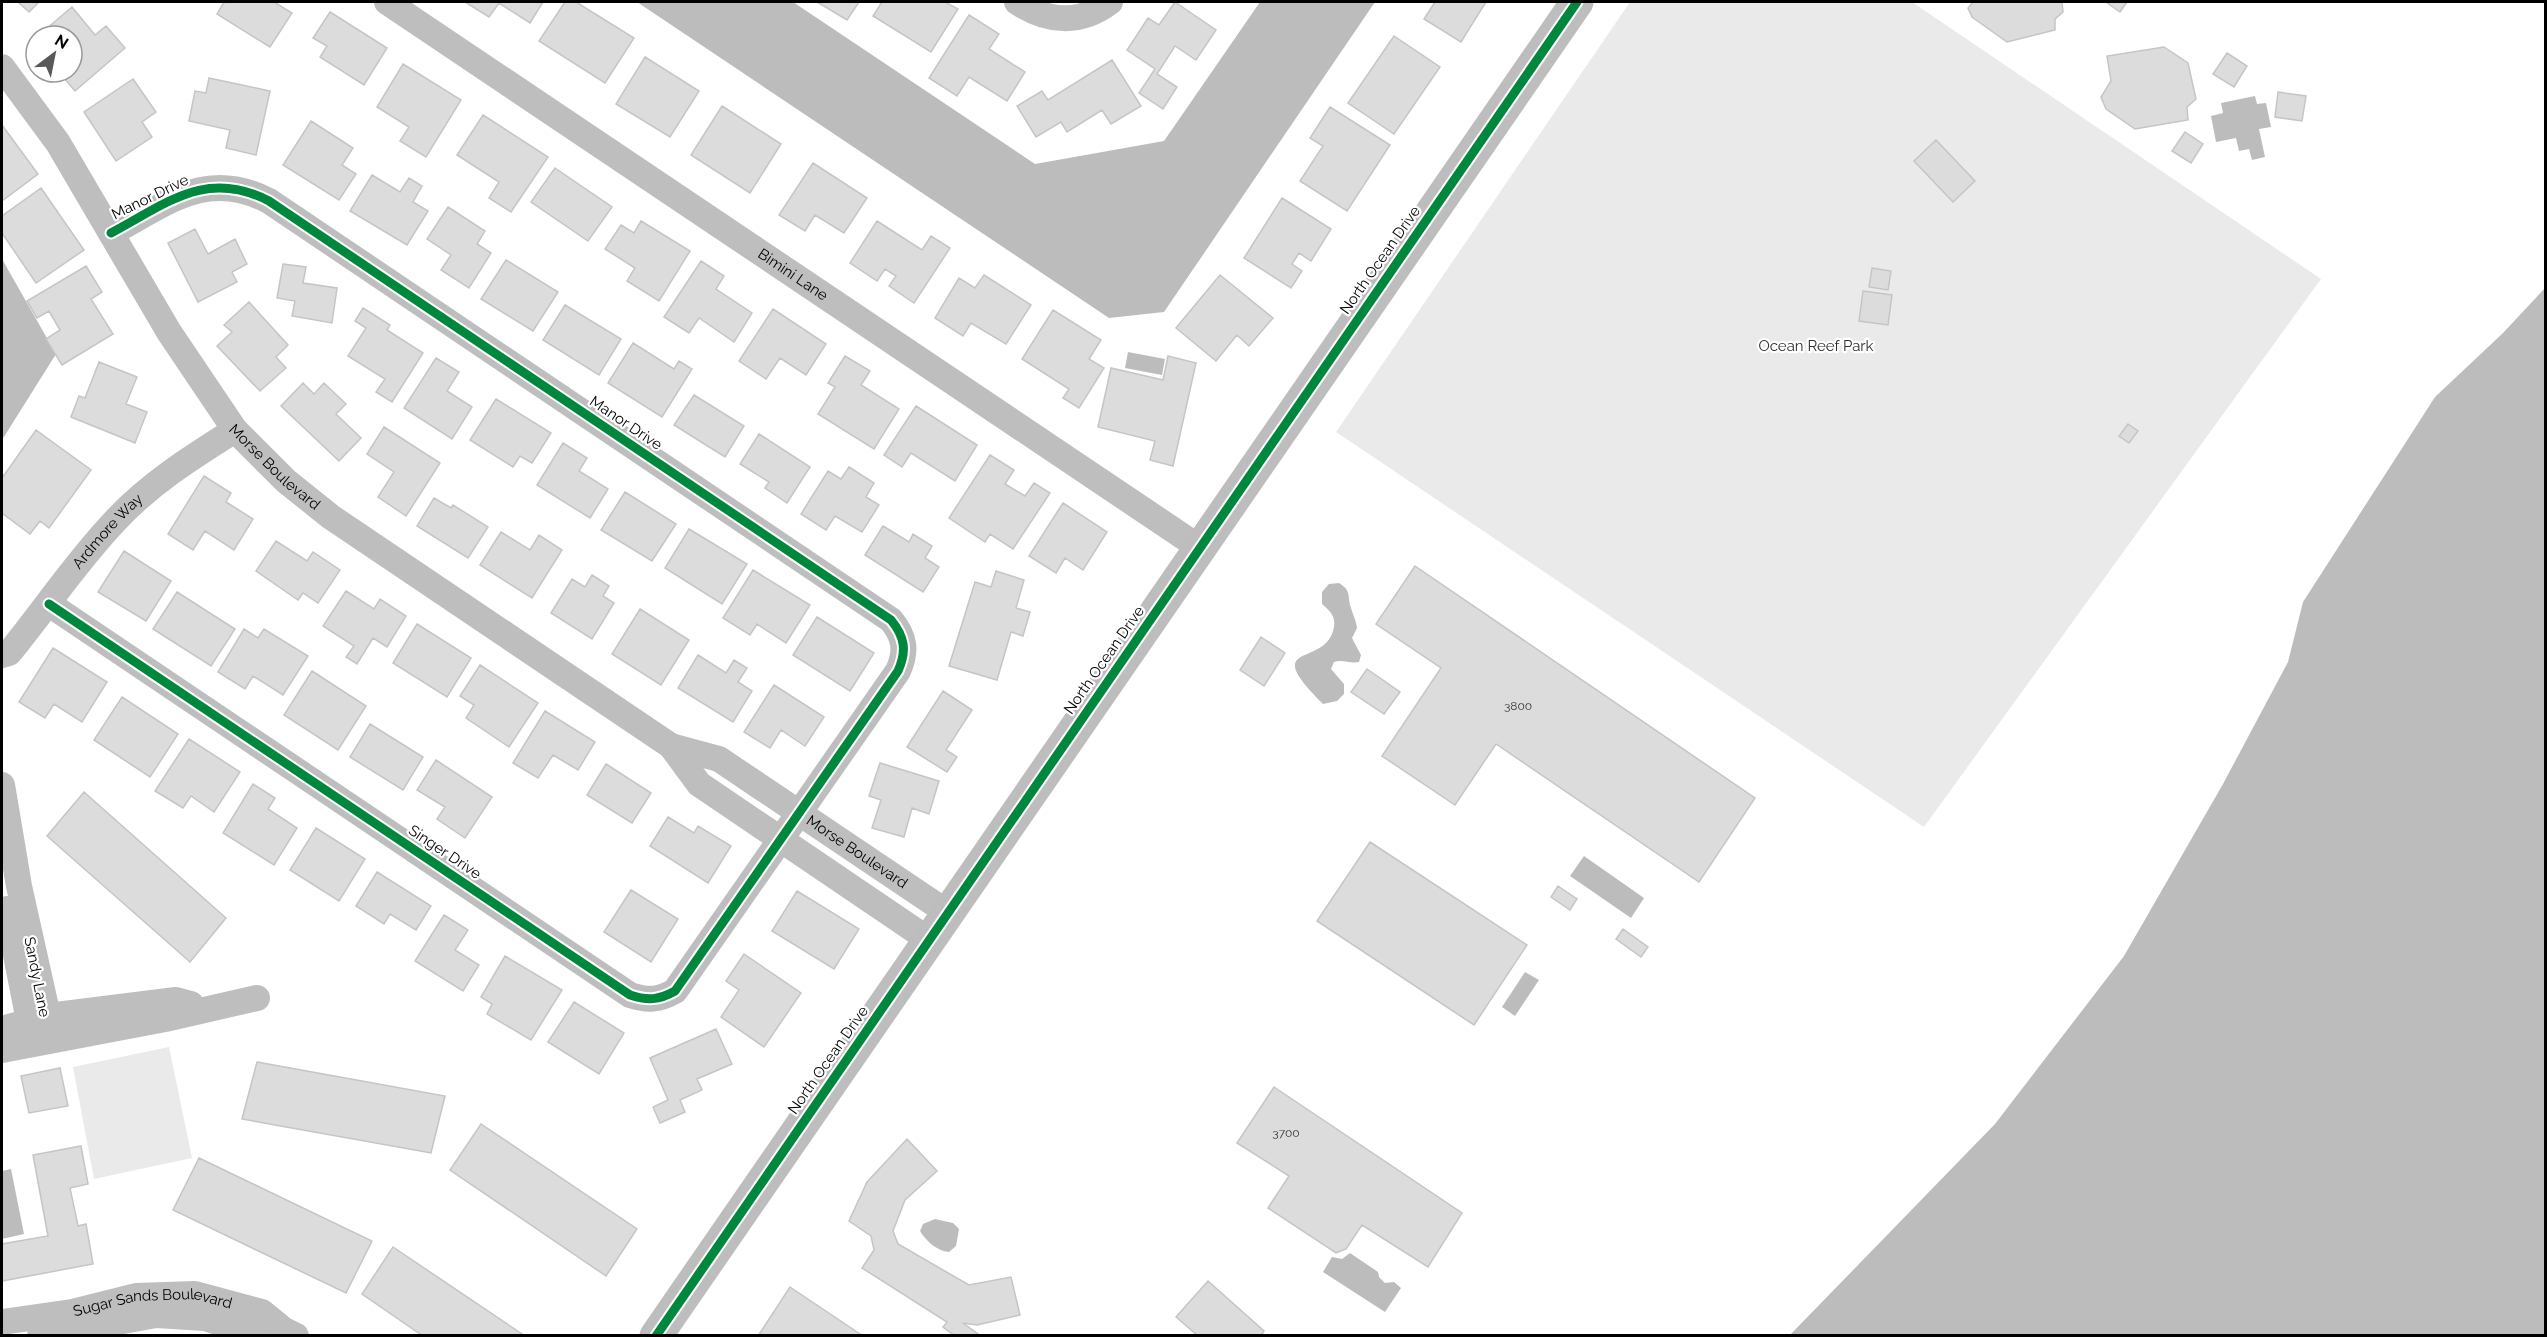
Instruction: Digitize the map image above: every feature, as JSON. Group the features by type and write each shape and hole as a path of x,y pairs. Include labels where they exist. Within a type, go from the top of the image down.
{"main road":[{"name":"North Ocean Drive","path":"656,1335 1576,2"}],"street":[{"name":"Bimini Lane","path":"387,2 1200,548"},
{"path":"1017,2 1041,15 1070,19 1085,16 1110,2"},
{"name":"Morse Boulevard","path":"2,67 58,142 169,332 235,430 286,481 332,517 671,746 719,759 948,913"},
{"name":"Manor Drive","path":"111,233 197,189 228,187 255,194 891,620 900,632 904,657 898,671 781,839"},
{"name":"Ardmore Way","path":"2,655 9,654 79,562 116,519 165,476 235,430"},
{"name":"Singer Drive","path":"49,604 630,994 645,1000 662,999 675,991 781,839"},
{"name":"Morse Boulevard","path":"671,746 699,784 929,940"},
{"name":"Sandy Lane","path":"2,785 40,1026"},
{"name":"Sandy Lane","path":"2,882 18,971 40,1026"},
{"path":"2,1029 209,1009 257,999"},
{"path":"2,1050 40,1026"},
{"name":"Sugar Sands Boulevard","path":"2,1322 72,1312 136,1296 195,1294 262,1312 284,1330 296,1335"},
{"name":"Sugar Sands Boulevard","path":"40,1335 156,1315 205,1318 259,1335"}],"green space":[{"name":"Ocean Reef Park","path":"1630,2 1912,2 2321,279 1924,827 1336,432"},
{"path":"169,1047 192,1158 94,1179 73,1067"}],"shaded area":[{"path":"637,2 793,2 1035,164 1164,141 1260,2 1375,2 1164,312 1109,318"},
{"path":"2255,96 2257,104 2266,103 2271,127 2259,129 2265,157 2252,160 2249,149 2239,151 2236,138 2216,142 2211,116 2223,113 2221,103"},
{"path":"2,259 56,354 2,440"},
{"path":"2545,288 2545,1335 1790,1335 1995,1124 2124,956 2223,784 2288,662 2303,602 2435,397 2503,333"},
{"path":"1128,352 1165,359 1162,375 1125,368"},
{"path":"1339,583 1348,594 1357,628 1352,638 1361,655 1359,662 1334,662 1331,669 1344,684 1344,694 1337,701 1323,704 1304,684 1296,670 1296,662 1329,640 1334,620 1322,604 1322,592 1329,584"},
{"path":"1584,856 1644,898 1631,918 1570,876"},
{"path":"1525,972 1539,980 1515,1016 1502,1007"},
{"path":"11,1169 24,1234 2,1239 2,1171"},
{"path":"935,1219 953,1223 959,1229 956,1246 949,1252 932,1245 920,1231 923,1224"},
{"path":"1350,1253 1378,1272 1379,1277 1385,1283 1394,1282 1401,1288 1385,1312 1323,1272 1332,1257 1342,1259"}],"building":[{"path":"18,2 39,2 29,12"},
{"path":"224,2 274,2 292,13 270,47 217,14"},
{"path":"465,2 543,2 530,23 499,3 489,17"},
{"path":"565,2 576,2 634,38 605,83 539,41"},
{"path":"817,2 859,2 847,20"},
{"path":"882,2 945,2 958,9 931,52 873,16"},
{"path":"1175,2 1216,30 1196,60 1175,46 1157,74 1177,87 1163,109 1139,93 1155,69 1127,50 1148,18 1159,25"},
{"path":"1435,2 1486,2 1461,42 1424,19"},
{"path":"1973,2 2062,2 2063,12 2055,19 2055,30 2007,42 1972,17 1968,8"},
{"path":"2106,2 2127,2 2120,12"},
{"path":"72,7 95,35 106,26 125,48 84,83 84,24 52,24"},
{"path":"330,12 387,48 364,85 320,57 327,46 313,38"},
{"path":"969,15 999,34 989,49 1025,72 1007,101 969,77 957,96 929,78"},
{"path":"1394,36 1440,67 1394,134 1348,103"},
{"path":"2164,47 2188,63 2196,99 2187,107 2188,120 2135,129 2106,109 2101,97 2111,81 2107,56"},
{"path":"2227,53 2247,66 2234,87 2213,74"},
{"path":"645,57 699,91 670,137 616,104"},
{"path":"1112,60 1141,106 1111,124 1102,110 1067,132 1061,122 1036,137 1017,106 1042,91 1048,100"},
{"path":"403,64 461,100 426,157 400,141 409,127 377,107"},
{"path":"209,78 270,91 256,155 226,148 230,130 189,121 195,91 206,93"},
{"path":"133,79 156,112 142,122 152,137 116,161 84,112"},
{"path":"69,84 83,84 75,91"},
{"path":"2278,92 2306,96 2302,121 2275,117"},
{"path":"722,106 781,144 750,193 691,155"},
{"path":"1330,107 1390,145 1347,211 1300,181 1323,146 1310,138"},
{"path":"483,115 548,157 511,212 489,198 499,182 457,155"},
{"path":"311,121 353,148 342,165 356,174 339,200 283,165"},
{"path":"2,125 38,174 2,201"},
{"path":"2185,132 2203,144 2191,163 2172,151"},
{"path":"1936,140 1975,181 1953,202 1914,161"},
{"path":"813,163 867,198 844,233 815,215 805,231 779,215"},
{"path":"555,168 612,207 588,241 531,202"},
{"path":"372,175 400,192 409,178 422,186 413,202 428,211 407,245 350,211"},
{"path":"41,188 84,250 36,283 2,233 2,216"},
{"path":"1282,198 1331,229 1311,261 1299,253 1292,264 1302,271 1291,288 1244,258"},
{"path":"448,207 485,231 477,244 491,253 469,288 441,270 451,255 427,239"},
{"path":"641,221 690,251 659,301 627,281 635,268 605,249 621,225 634,233"},
{"path":"877,221 922,250 931,236 950,248 914,303 889,286 896,276 885,269 877,281 850,263"},
{"path":"195,229 208,254 235,239 247,264 232,272 237,282 198,302 168,243"},
{"path":"506,260 558,292 533,331 481,299"},
{"path":"701,261 724,276 716,289 752,313 734,342 699,318 689,333 664,317"},
{"path":"283,264 306,267 303,283 337,288 332,323 292,316 295,301 277,298"},
{"path":"86,266 102,292 91,299 113,334 62,365 46,339 60,330 49,311 37,318 27,301"},
{"path":"1872,268 1891,271 1888,290 1869,287"},
{"path":"984,275 1031,305 1006,344 971,323 963,336 935,318 959,278 975,288"},
{"path":"1220,275 1273,318 1249,346 1237,335 1216,361 1176,328"},
{"path":"1863,291 1892,295 1888,325 1859,321"},
{"path":"249,302 288,345 276,357 286,368 260,391 217,346 232,332 224,325"},
{"path":"565,305 621,339 599,375 543,340"},
{"path":"363,308 390,325 387,330 423,353 392,402 376,392 385,379 348,356 366,328 355,321"},
{"path":"773,309 826,344 806,375 780,358 766,379 739,361"},
{"path":"1053,310 1101,340 1089,359 1104,368 1079,408 1063,398 1069,389 1022,359"},
{"path":"633,343 674,369 679,361 692,369 662,417 608,383"},
{"path":"845,356 870,371 861,385 899,409 874,449 818,414 835,387 828,383"},
{"path":"1168,356 1196,363 1173,466 1150,460 1155,441 1098,427 1111,368 1163,380"},
{"path":"436,358 459,372 447,391 472,407 452,439 404,408"},
{"path":"99,362 137,377 126,404 147,412 135,443 71,417 79,396 85,398"},
{"path":"303,383 314,394 324,383 346,404 336,414 361,438 339,461 281,406"},
{"path":"694,395 744,426 725,457 674,425"},
{"path":"496,399 551,433 532,463 520,456 513,467 470,440"},
{"path":"916,406 977,445 955,481 911,453 902,467 884,455"},
{"path":"2128,424 2138,431 2129,443 2119,436"},
{"path":"384,427 440,463 406,516 378,497 394,472 367,454"},
{"path":"36,430 91,470 49,528 40,521 30,534 2,513 2,478"},
{"path":"759,434 810,467 787,503 765,488 769,482 740,464"},
{"path":"563,443 587,458 579,471 608,489 590,518 537,485"},
{"path":"990,455 1014,470 1005,484 1025,496 1034,483 1050,493 1013,549 990,534 985,542 949,518"},
{"path":"849,467 874,483 866,497 879,505 862,532 835,516 826,530 801,514 828,471 841,479"},
{"path":"204,476 231,493 226,502 253,519 234,550 205,531 193,550 168,534"},
{"path":"625,492 676,524 652,561 601,530"},
{"path":"434,498 451,508 453,505 488,527 468,558 417,526"},
{"path":"1063,503 1107,532 1083,570 1065,558 1056,573 1029,556"},
{"path":"883,526 909,542 913,534 932,546 925,558 939,567 923,592 865,555"},
{"path":"689,529 747,564 722,604 665,568"},
{"path":"501,532 530,550 539,535 562,550 532,598 480,565"},
{"path":"276,541 307,561 313,552 340,570 318,603 303,593 298,600 256,571"},
{"path":"124,551 171,581 146,621 98,592"},
{"path":"1415,566 1755,798 1699,882 1496,744 1455,805 1382,756 1441,668 1376,624"},
{"path":"753,570 810,605 786,643 757,624 750,635 723,618"},
{"path":"996,571 1024,580 1016,608 1030,612 1023,636 1011,632 997,680 949,666 975,582 991,587"},
{"path":"592,575 609,586 603,596 614,603 592,639 551,613 572,579 585,587"},
{"path":"346,591 374,609 380,599 406,616 387,647 373,638 357,664 346,657 354,646 323,626"},
{"path":"177,592 235,629 211,666 153,629"},
{"path":"640,609 689,640 661,685 612,654"},
{"path":"817,617 874,653 850,691 793,655"},
{"path":"417,624 471,658 447,697 393,663"},
{"path":"244,629 258,638 264,629 308,656 283,695 253,676 245,689 218,672"},
{"path":"1261,637 1285,653 1264,686 1240,670"},
{"path":"53,648 107,682 82,722 54,704 45,718 19,702"},
{"path":"698,655 726,673 734,660 747,668 738,682 752,691 733,722 678,688"},
{"path":"480,665 538,703 509,747 466,718 474,705 460,696"},
{"path":"1367,669 1400,692 1384,714 1351,692"},
{"path":"312,671 366,706 338,750 284,715"},
{"path":"774,685 824,717 805,746 781,730 770,748 744,732"},
{"path":"943,691 972,710 946,750 957,757 947,772 907,747"},
{"path":"122,697 178,734 150,777 94,740"},
{"path":"545,711 595,742 578,770 553,755 538,778 513,763"},
{"path":"370,724 423,757 403,790 350,757"},
{"path":"189,739 240,772 214,812 191,796 183,808 155,791"},
{"path":"436,760 492,797 465,838 437,819 445,807 417,790"},
{"path":"880,763 939,781 929,814 912,808 904,837 872,828 881,800 869,796"},
{"path":"606,764 651,793 632,823 587,795"},
{"path":"253,784 275,798 268,809 297,828 274,865 223,833"},
{"path":"84,792 226,918 190,962 47,836"},
{"path":"668,817 694,833 698,826 731,846 708,883 650,846"},
{"path":"316,828 365,859 339,901 290,870"},
{"path":"1370,842 1527,945 1474,1025 1317,921"},
{"path":"377,872 431,906 416,930 390,914 384,924 356,906"},
{"path":"1558,886 1577,899 1570,910 1551,897"},
{"path":"631,890 678,919 651,962 604,932"},
{"path":"797,891 859,929 834,969 772,931"},
{"path":"444,915 468,930 455,950 479,965 463,991 415,961"},
{"path":"1623,929 1648,947 1641,957 1616,939"},
{"path":"744,954 801,993 764,1047 721,1017 739,990 726,981"},
{"path":"505,956 562,990 531,1040 487,1014 492,1004 481,997"},
{"path":"574,1002 624,1033 599,1074 548,1042"},
{"path":"716,1029 732,1064 697,1079 702,1090 680,1100 685,1112 660,1123 653,1107 668,1100 650,1058"},
{"path":"257,1062 445,1096 431,1153 242,1119"},
{"path":"60,1068 68,1106 29,1113 21,1076"},
{"path":"1274,1087 1462,1213 1428,1267 1362,1225 1346,1249 1336,1253 1268,1208 1289,1176 1237,1143"},
{"path":"481,1124 637,1229 606,1276 450,1170"},
{"path":"907,1139 937,1171 905,1200 893,1231 898,1244 969,1285 1011,1277 1020,1315 977,1325 963,1323 981,1336 955,1336 943,1327 947,1322 862,1268 874,1250 871,1236 849,1221 867,1182"},
{"path":"81,1146 88,1184 70,1188 78,1226 86,1224 93,1264 2,1281 2,1244 48,1236 33,1155"},
{"path":"199,1158 372,1241 346,1293 173,1210"},
{"path":"393,1247 525,1336 423,1336 362,1294"},
{"path":"1208,1281 1264,1331 1261,1336 1198,1336 1176,1317"},
{"path":"790,1287 863,1336 758,1336"}],"cycle path":[{"path":"656,1336 1577,2"},
{"path":"49,604 630,995 648,999 658,998 675,991 898,671 903,657 902,638 891,620 269,201 246,192 225,188 206,189 169,201 111,233"}]}
